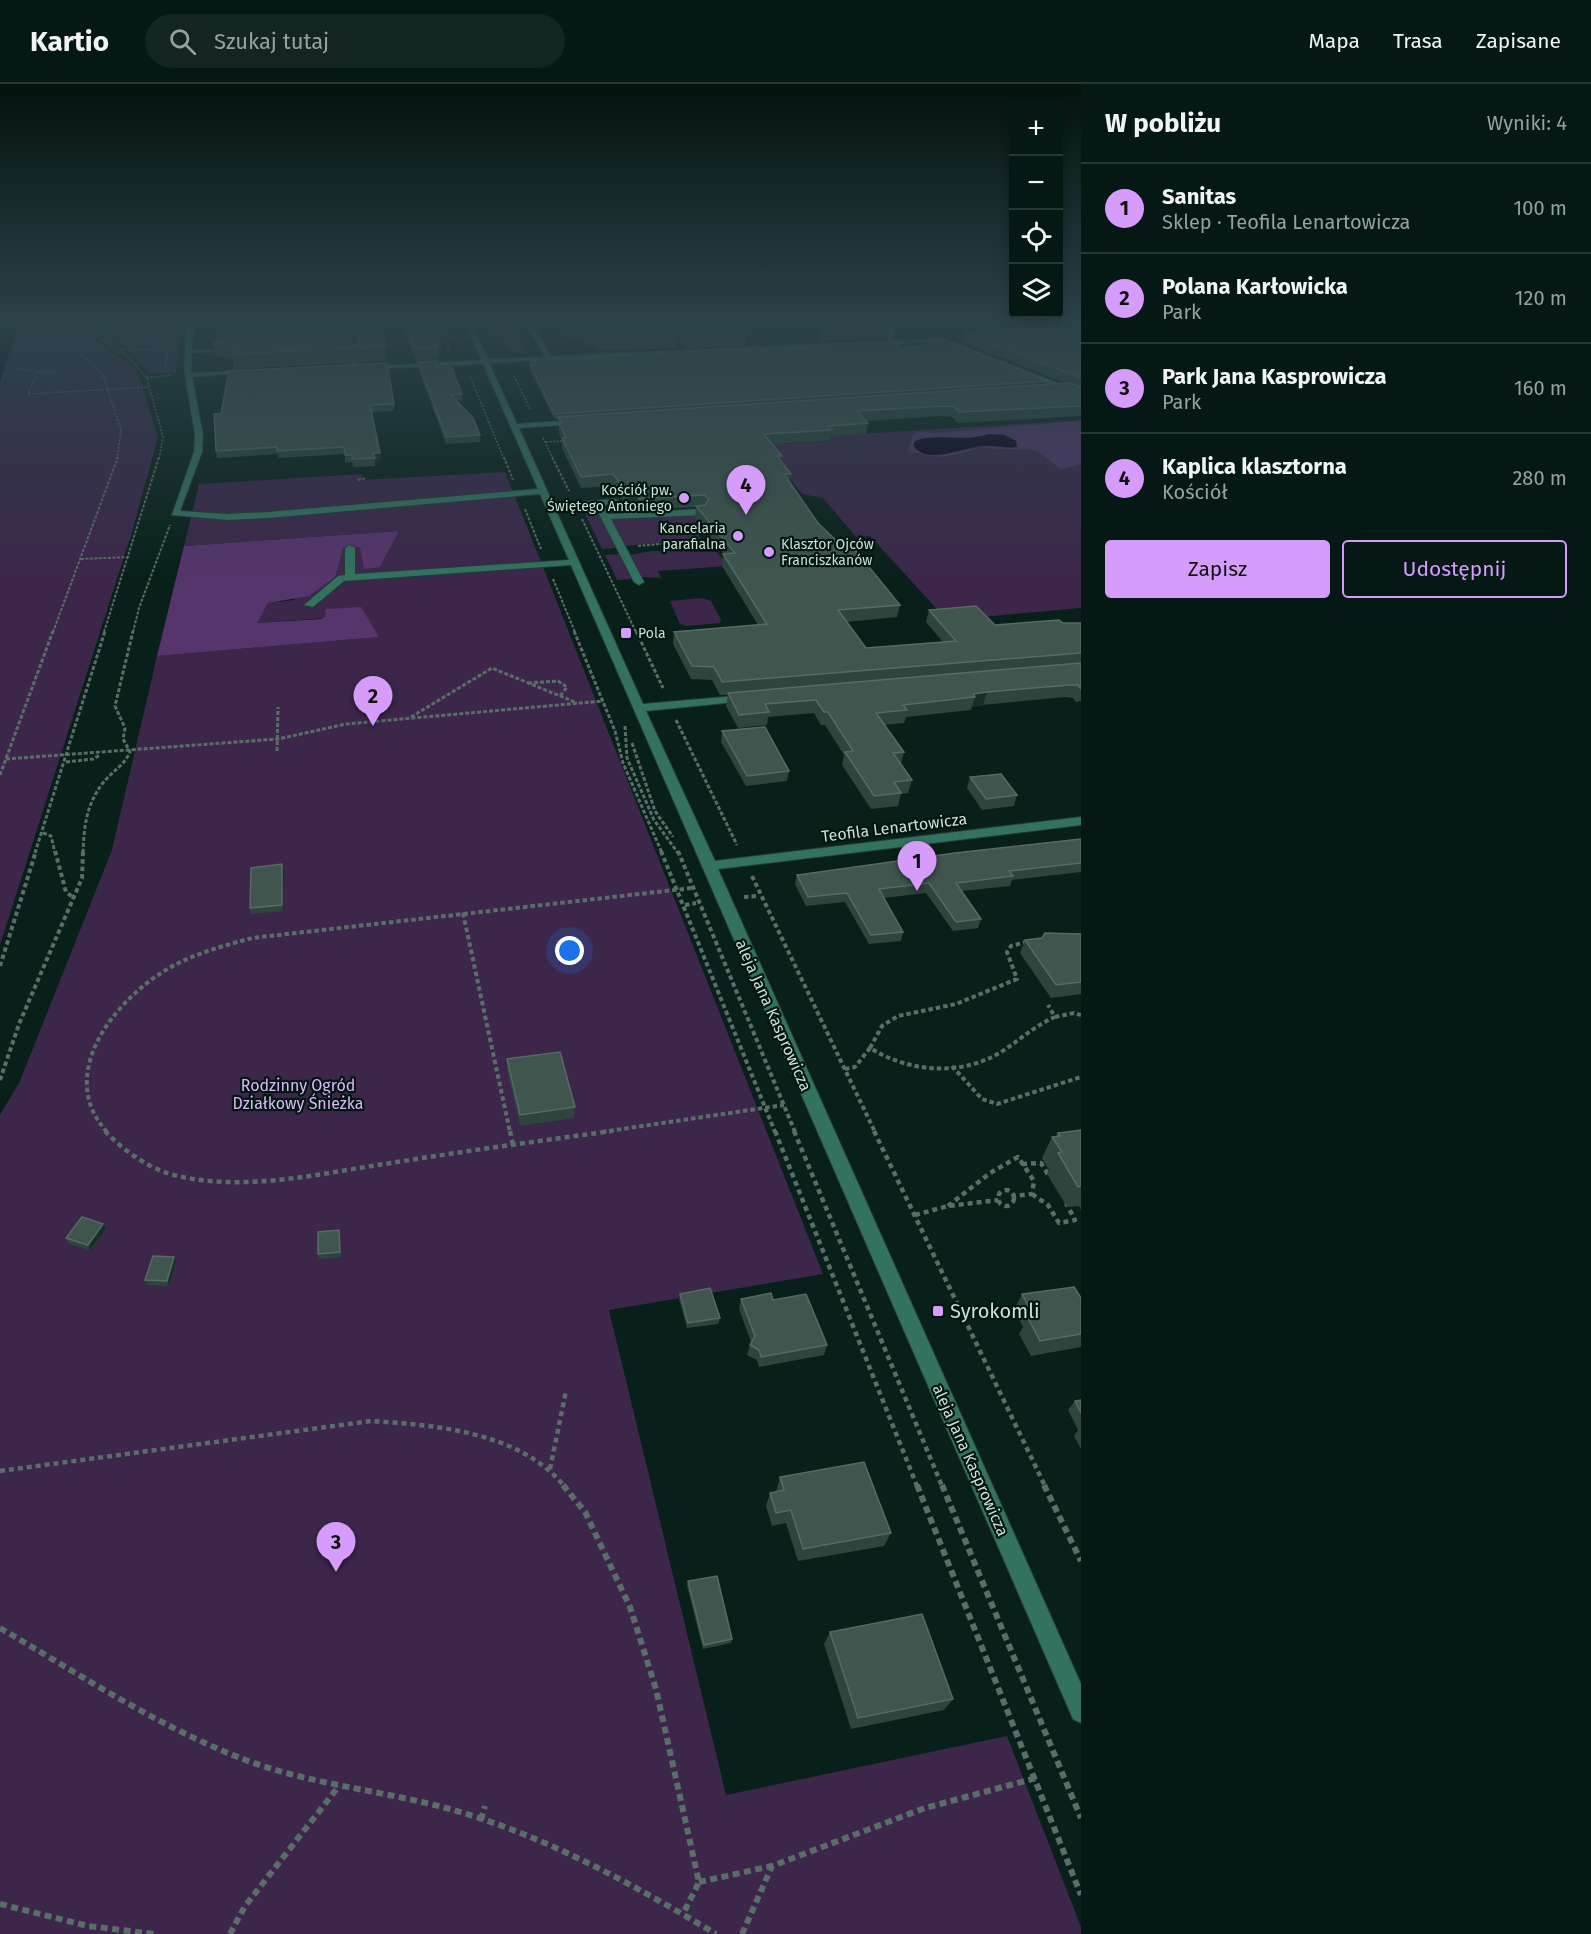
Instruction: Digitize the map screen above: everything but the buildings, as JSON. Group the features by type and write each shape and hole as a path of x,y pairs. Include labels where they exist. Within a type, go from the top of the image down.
{"street":[{"path":"194,407 199,435 192,471 175,513 228,517 268,515 543,491"},
{"name":"aleja Jana Kasprowicza","path":"506,407 1081,1711"},
{"path":"515,426 585,422"},
{"path":"576,505 615,502"},
{"path":"598,503 639,582"},
{"path":"605,517 703,512"},
{"path":"350,548 350,577"},
{"path":"309,605 341,578 575,562"},
{"path":"639,708 756,697"},
{"name":"Teofila Lenartowicza","path":"710,866 1081,821"}],"path":[{"path":"0,775 119,454 121,430 112,407"},
{"path":"0,966 66,762 161,452 163,437 155,407"},
{"path":"483,407 615,730 623,763 685,905 1081,1895"},
{"path":"529,407 664,692"},
{"path":"546,442 563,441"},
{"path":"358,480 367,478"},
{"path":"130,752 123,739 125,728 115,706 139,608 175,513"},
{"path":"623,549 714,539"},
{"path":"81,559 129,557"},
{"path":"410,718 492,668 578,704"},
{"path":"528,683 558,681 567,687 560,696"},
{"path":"6,759 130,752 278,739 346,724 603,701"},
{"path":"277,752 278,707"},
{"path":"674,716 741,854"},
{"path":"615,730 622,730"},
{"path":"0,1080 18,1024 82,878 85,817 102,784 126,761 130,752"},
{"path":"66,762 93,759 102,754"},
{"path":"627,758 654,820 677,850 786,1105 1081,1818"},
{"path":"43,832 51,836 66,892 75,898"},
{"path":"748,867 1081,1562"},
{"path":"690,888 252,938 213,948 175,963 144,983 117,1011 93,1045 85,1077 93,1114 127,1152 177,1176 234,1182 324,1172 786,1105"},
{"path":"685,905 696,903"},
{"path":"463,913 513,1145"},
{"path":"845,1069 855,1067 870,1048 882,1026 898,1016 956,1004 1017,979 1007,952 1011,946 1020,942 1041,939"},
{"path":"1048,1005 1055,1017"},
{"path":"870,1048 886,1060 915,1069 952,1066 998,1054 1020,1036 1055,1017 1074,1013 1081,1015"},
{"path":"952,1066 982,1099 997,1104 1081,1077"},
{"path":"948,1206 972,1190 984,1176 1018,1157 1034,1181 1032,1194"},
{"path":"1022,1164 1041,1163 1054,1184"},
{"path":"1014,1196 1015,1202 1010,1205 998,1200 997,1194 1002,1191 1014,1196 1032,1194 1048,1205 1059,1223 1075,1220 1064,1200"},
{"path":"915,1215 948,1206 998,1200"},
{"path":"550,1469 566,1391"},
{"path":"0,1472 371,1421 429,1425 499,1442 550,1469 585,1512 630,1607 656,1689 699,1882 683,1914"},
{"path":"0,1628 148,1716 244,1759 339,1786 446,1808 546,1842 717,1934"},
{"path":"699,1882 772,1866 926,1808 1036,1778"},
{"path":"230,1934 245,1906 339,1786"},
{"path":"481,1820 485,1806"},
{"path":"742,1934 772,1866"},
{"path":"0,1904 88,1926 154,1934"}],"green space":[{"path":"0,407 149,407 158,437 132,532 0,945"},
{"path":"1081,420 1081,608 947,620 870,536 856,537 823,498 802,494 760,441 782,440 786,444 831,441 828,436"},
{"name":"Rodzinny Ogród Działkowy Śnieżka","path":"505,472 541,562 535,565 537,568 543,567 823,1274 609,1310 726,1795 1007,1736 1081,1927 1081,1934 0,1934 0,1115 20,1081 112,850 157,656 379,637 325,618 256,623 268,603 294,600 343,548 360,546 380,567 399,531 184,546 199,484 362,474 363,480"},
{"path":"595,506 616,548 602,549 582,507"},
{"path":"695,516 700,539 625,546 612,519"},
{"path":"652,551 717,552 728,566 658,571 661,578 641,577 630,555"},
{"path":"621,554 633,579 617,580 605,555"},
{"path":"702,598 711,601 721,620 720,623 687,626 680,624 670,601"}],"shaded area":[{"path":"1081,421 1081,464 1061,469 1035,450 979,448 955,455 937,457 908,451 913,435 918,431 933,433","holes":["1005,435 991,446 935,454 916,450 919,439"]},
{"path":"989,434 1005,435 1016,441 1017,447 980,446 935,455 919,451 913,445 915,441 923,438 969,438"},
{"path":"399,531 380,567 364,569 360,547 343,548 335,577 309,596 268,603 257,623 321,619 325,617 326,609 361,607 379,637 157,656 184,546"}],"place":[{"name":"Kościół pw. Świętego Antoniego","path":"684,498"},
{"name":"Kaplica klasztorna","path":"746,515"},
{"name":"Kancelaria parafialna","path":"738,536"},
{"name":"Klasztor Ojców Franciszkanów","path":"769,552"},
{"name":"Pola","path":"626,633"},
{"name":"Polana Karłowicka","path":"373,726"},
{"name":"Sanitas","path":"917,891"},
{"name":"Syrokomli","path":"938,1311"},
{"name":"Park Jana Kasprowicza","path":"336,1572"}]}
